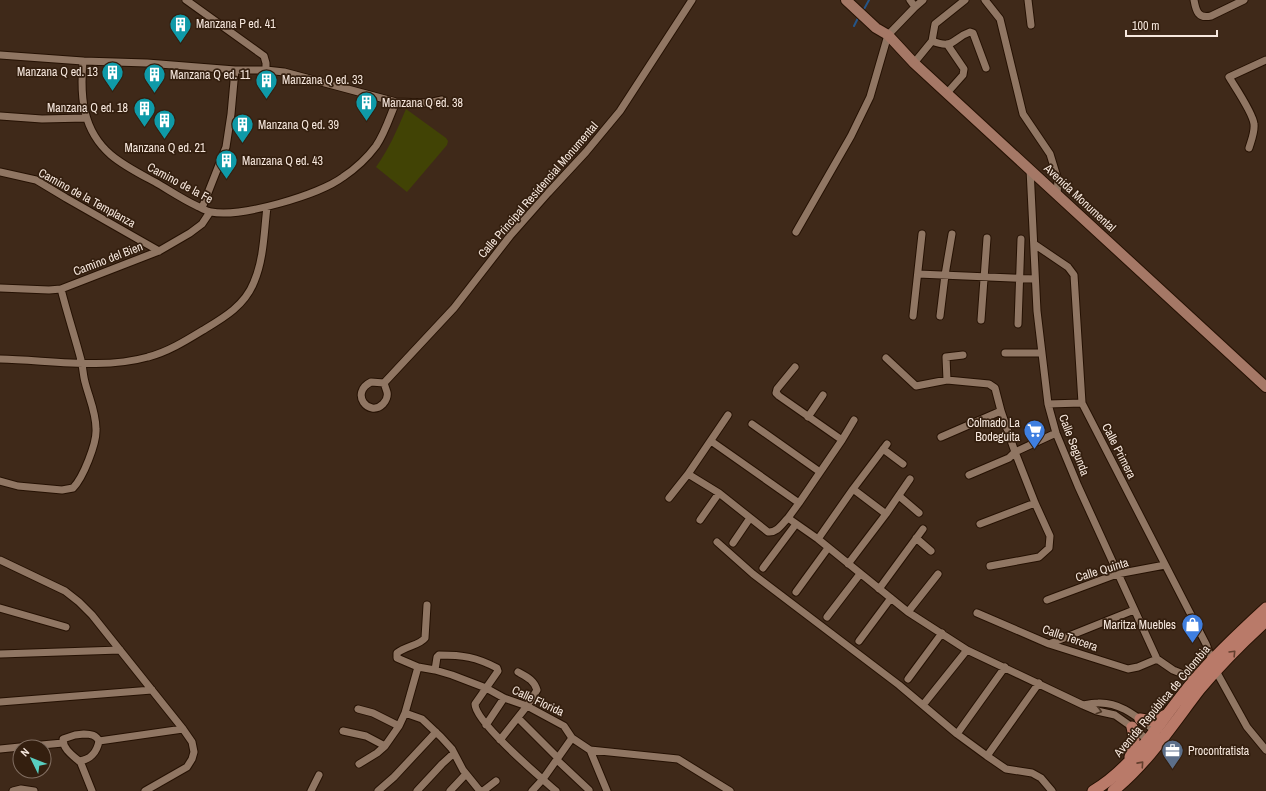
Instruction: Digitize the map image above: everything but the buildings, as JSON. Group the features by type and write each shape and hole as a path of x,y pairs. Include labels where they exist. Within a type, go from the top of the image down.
{"main road":[{"name":"Avenida Monumental","path":"846,0 876,28 888,35 914,62 1266,387"},
{"name":"Avenida República de Colombia","path":"1113,791 1132,774 1159,733 1167,715 1195,679 1214,665 1260,623 1266,608"},
{"name":"Avenida República de Colombia","path":"1159,733 1205,683 1214,665"},
{"path":"1126,764 1134,748 1136,723 1154,720 1167,715"},
{"name":"Avenida República de Colombia","path":"1093,791 1114,776 1126,764 1152,744"}],"street":[{"path":"186,0 264,56 266,70"},
{"name":"Calle Principal Residencial Monumental","path":"384,383 454,308 510,236 586,152 620,111 692,0"},
{"path":"910,0 915,6"},
{"path":"796,232 850,136 870,97 888,35 915,6 923,0"},
{"path":"914,62 932,41 934,24 965,0"},
{"path":"1028,0 1031,26"},
{"path":"1194,0 1196,10 1202,16 1211,16 1244,0"},
{"path":"989,1 1000,19 1023,114 1050,154 1058,180 1057,194"},
{"path":"932,41 943,45 955,42 966,33 970,32 973,34 986,68"},
{"path":"947,44 964,68 963,76 948,93"},
{"path":"0,54 83,61 147,63 235,70 266,70 284,72 396,102 428,103 442,100"},
{"path":"1248,148 1254,123 1252,116 1229,77 1266,60"},
{"name":"Camino de la Fe","path":"83,61 81,82 82,101 86,118 99,142 111,155 126,166 210,212 232,213 267,207 307,194 342,178 365,158 376,145 396,102"},
{"path":"202,208 226,147 231,118 235,70"},
{"path":"0,116 42,119 86,118"},
{"name":"Calle Segunda","path":"1030,169 1037,311 1048,404 1056,433 1078,486 1156,658"},
{"name":"Camino de la Templanza","path":"0,172 36,180 160,251"},
{"path":"0,359 111,364 149,357 169,350 224,318 247,296 259,267 267,207"},
{"name":"Camino del Bien","path":"0,288 61,289 160,251 184,237 202,224 210,212"},
{"path":"912,316 922,234"},
{"path":"940,316 952,234"},
{"path":"981,320 987,238"},
{"path":"1018,324 1022,240"},
{"name":"Calle Primera","path":"1034,244 1068,267 1074,275 1082,403 1206,644 1214,665 1248,727 1266,750"},
{"path":"918,274 1036,279"},
{"path":"0,481 18,486 62,490 74,488 81,478 93,447 97,431 94,410 85,382 82,363 61,289"},
{"path":"1005,353 1042,353"},
{"path":"947,380 946,357 963,356"},
{"path":"886,358 916,386 947,380 992,386 995,388 1001,411 1016,452 1035,503 1050,536 1049,548 1039,557 990,566"},
{"path":"795,367 777,389 776,393 842,440"},
{"path":"808,417 823,395"},
{"path":"1048,404 1082,403"},
{"path":"941,436 1001,411"},
{"path":"669,498 688,474 728,416"},
{"path":"688,474 719,493 768,532 772,533 775,532 788,518 799,503 854,420"},
{"path":"752,424 820,472"},
{"path":"969,475 1008,458 1016,452 1056,433"},
{"path":"711,441 799,503"},
{"path":"818,540 885,446 903,464"},
{"path":"848,564 886,514 910,479"},
{"path":"853,489 886,514"},
{"path":"700,520 719,493"},
{"path":"899,496 919,513"},
{"path":"980,524 1035,503"},
{"path":"733,544 750,518"},
{"path":"788,518 908,612 942,632 967,650 1096,711 1115,715 1159,733"},
{"path":"763,568 796,524"},
{"path":"879,589 923,529"},
{"path":"916,538 931,551"},
{"path":"717,542 753,574 899,685 957,734 1006,769 1032,773 1041,778 1052,791"},
{"path":"796,592 828,548"},
{"path":"0,560 65,591 79,602 92,615 192,742 194,752 187,767 145,791"},
{"name":"Calle Quinta","path":"1047,600 1117,574 1165,565"},
{"path":"827,616 860,574"},
{"path":"908,612 938,574"},
{"path":"859,642 891,598"},
{"name":"Calle Florida","path":"427,605 426,638 422,642 402,648 397,652 397,658 418,667 452,675 486,688 504,698 527,706 564,726 572,738 590,750 678,759 730,791"},
{"path":"0,608 66,627"},
{"path":"1049,644 1134,610"},
{"name":"Calle Tercera","path":"977,613 1049,644 1128,669 1138,667 1156,658"},
{"path":"908,679 942,632"},
{"path":"0,654 120,650"},
{"path":"923,705 967,650"},
{"path":"435,670 437,657 439,655 469,656 482,660 497,668 498,671 474,704 475,708 486,725 500,740 556,791"},
{"path":"1156,658 1173,670 1205,683"},
{"path":"359,764 385,746 399,726 405,713 418,667"},
{"path":"957,734 1005,667"},
{"path":"500,740 527,706 537,690 535,684 529,678 518,672"},
{"path":"987,756 1038,683"},
{"path":"0,702 152,690"},
{"path":"486,725 504,698"},
{"path":"1083,705 1100,703 1119,706 1136,723 1152,744"},
{"path":"1115,715 1119,706"},
{"path":"358,709 373,713 399,726"},
{"path":"405,713 422,719 436,732 452,749 466,774 481,791 496,780"},
{"path":"518,718 589,790"},
{"path":"99,742 183,729"},
{"path":"343,731 366,736 385,746"},
{"path":"378,791 394,777 436,732"},
{"path":"63,743 64,739 75,735 90,734 97,737 99,742 98,748 89,758 80,761"},
{"path":"532,791 543,779 572,738"},
{"path":"52,744 63,743"},
{"path":"63,743 66,749 80,761 92,791"},
{"path":"0,748 12,747"},
{"path":"590,750 607,791"},
{"path":"417,791 454,753"},
{"path":"450,791 466,774"},
{"path":"311,791 319,775"},
{"path":"13,791 21,789 34,791"}],"shaded area":[{"path":"406,109 448,141 447,145 407,192 376,167 389,146"}],"waterway":[{"path":"863,11 869,0"},
{"path":"854,26 859,16"}],"place":[{"name":"Manzana P ed. 41","path":"181,44"},
{"name":"Manzana Q ed. 13","path":"113,92"},
{"name":"Manzana Q ed. 11","path":"155,94"},
{"name":"Manzana Q ed. 33","path":"267,100"},
{"name":"Manzana Q ed. 38","path":"367,122"},
{"name":"Manzana Q ed. 18","path":"144,128"},
{"name":"Manzana Q ed. 21","path":"165,140"},
{"name":"Manzana Q ed. 39","path":"242,144"},
{"name":"Manzana Q ed. 43","path":"227,180"},
{"name":"Colmado La Bodeguita","path":"1035,450"},
{"name":"Maritza Muebles","path":"1192,644"},
{"name":"Procontratista","path":"1173,770"}]}
